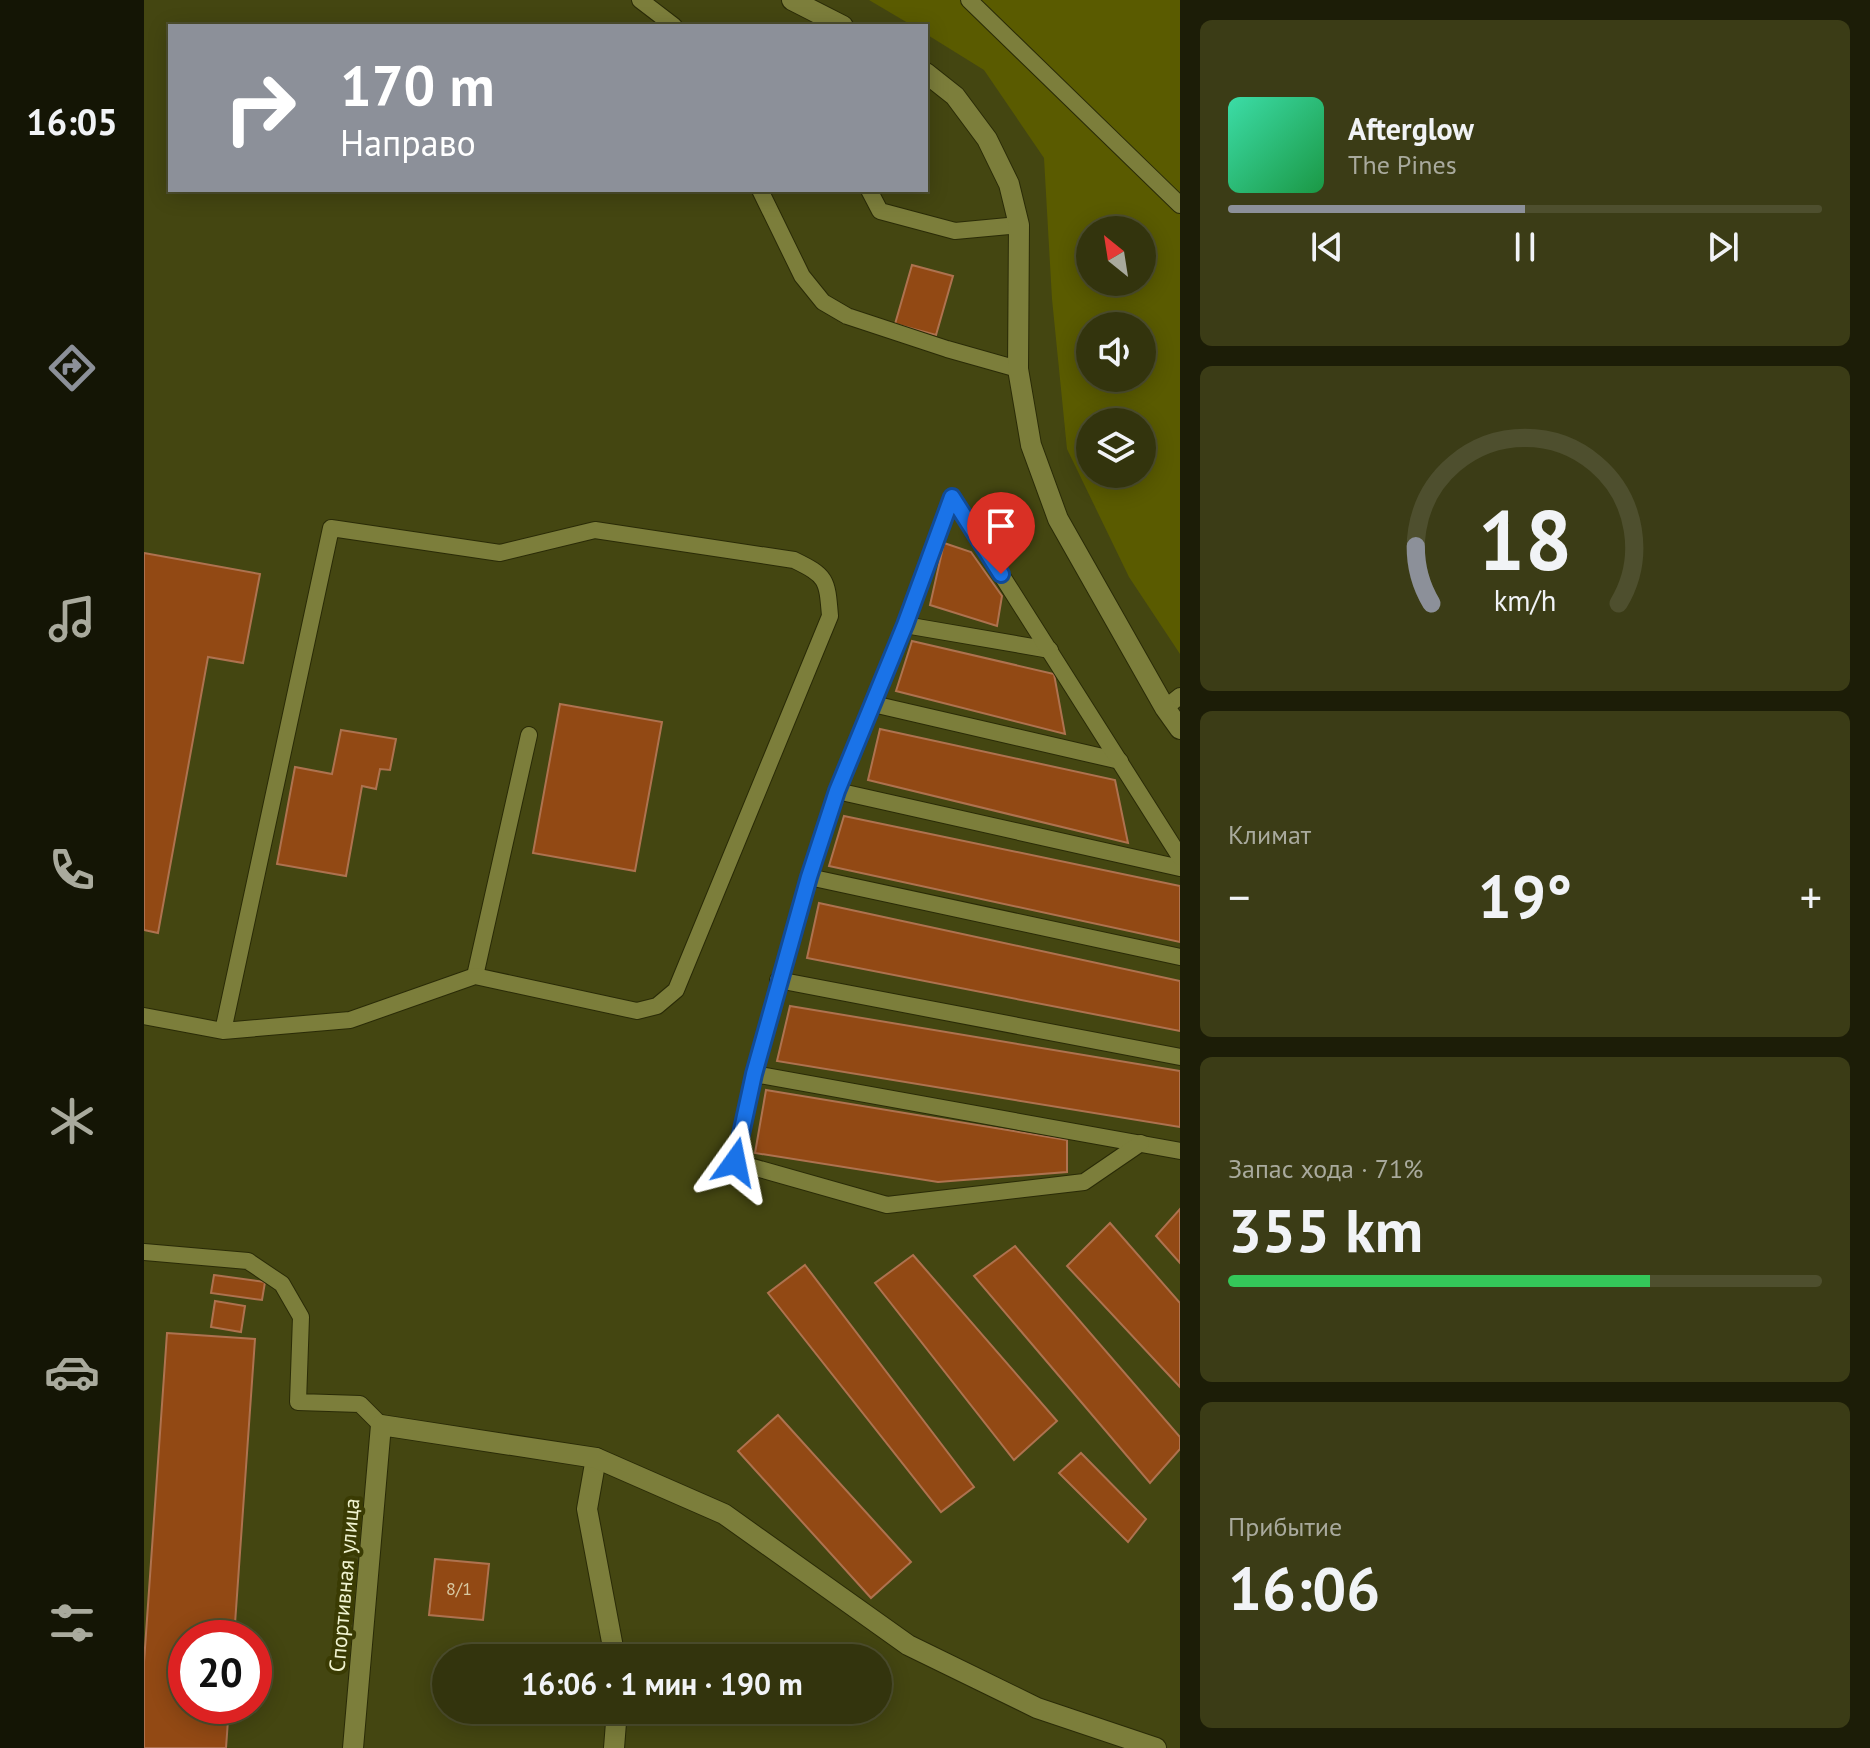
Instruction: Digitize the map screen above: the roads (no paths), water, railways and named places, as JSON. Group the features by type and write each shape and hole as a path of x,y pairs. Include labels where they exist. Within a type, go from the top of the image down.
{"street":[{"path":"792,0 839,24"},
{"path":"928,75 955,96 987,139 1009,184 1019,225 1018,369 1031,445 1058,519 1173,702 1180,729"},
{"path":"381,1425 596,1458 724,1514 908,1645 1037,1708 1156,1748"},
{"name":"Спортивная улица","path":"353,1748 381,1425"},
{"path":"596,1458 587,1509 612,1644"},
{"path":"614,1748 616,1724"}],"lane":[{"path":"640,0 671,24"},
{"path":"969,0 1180,205"},
{"path":"761,192 802,276 823,302 847,316 1018,369"},
{"path":"870,192 880,211 955,231 1019,225"},
{"path":"1141,1143 1084,1182 887,1205 735,1162 778,980 837,791 905,625 952,497 1180,857"},
{"path":"144,1016 223,1031 350,1020 475,976 637,1011 657,1006 676,990 830,616 828,588 818,572 794,560 595,530 500,553 331,528 223,1031"},
{"path":"905,625 1050,650"},
{"path":"873,704 1120,761"},
{"path":"475,976 529,735"},
{"path":"837,791 1180,868"},
{"path":"809,877 1180,957"},
{"path":"778,980 1180,1057"},
{"path":"754,1074 1180,1151"},
{"path":"144,1252 248,1261 282,1284 301,1317 298,1402 360,1404 381,1425"}]}
